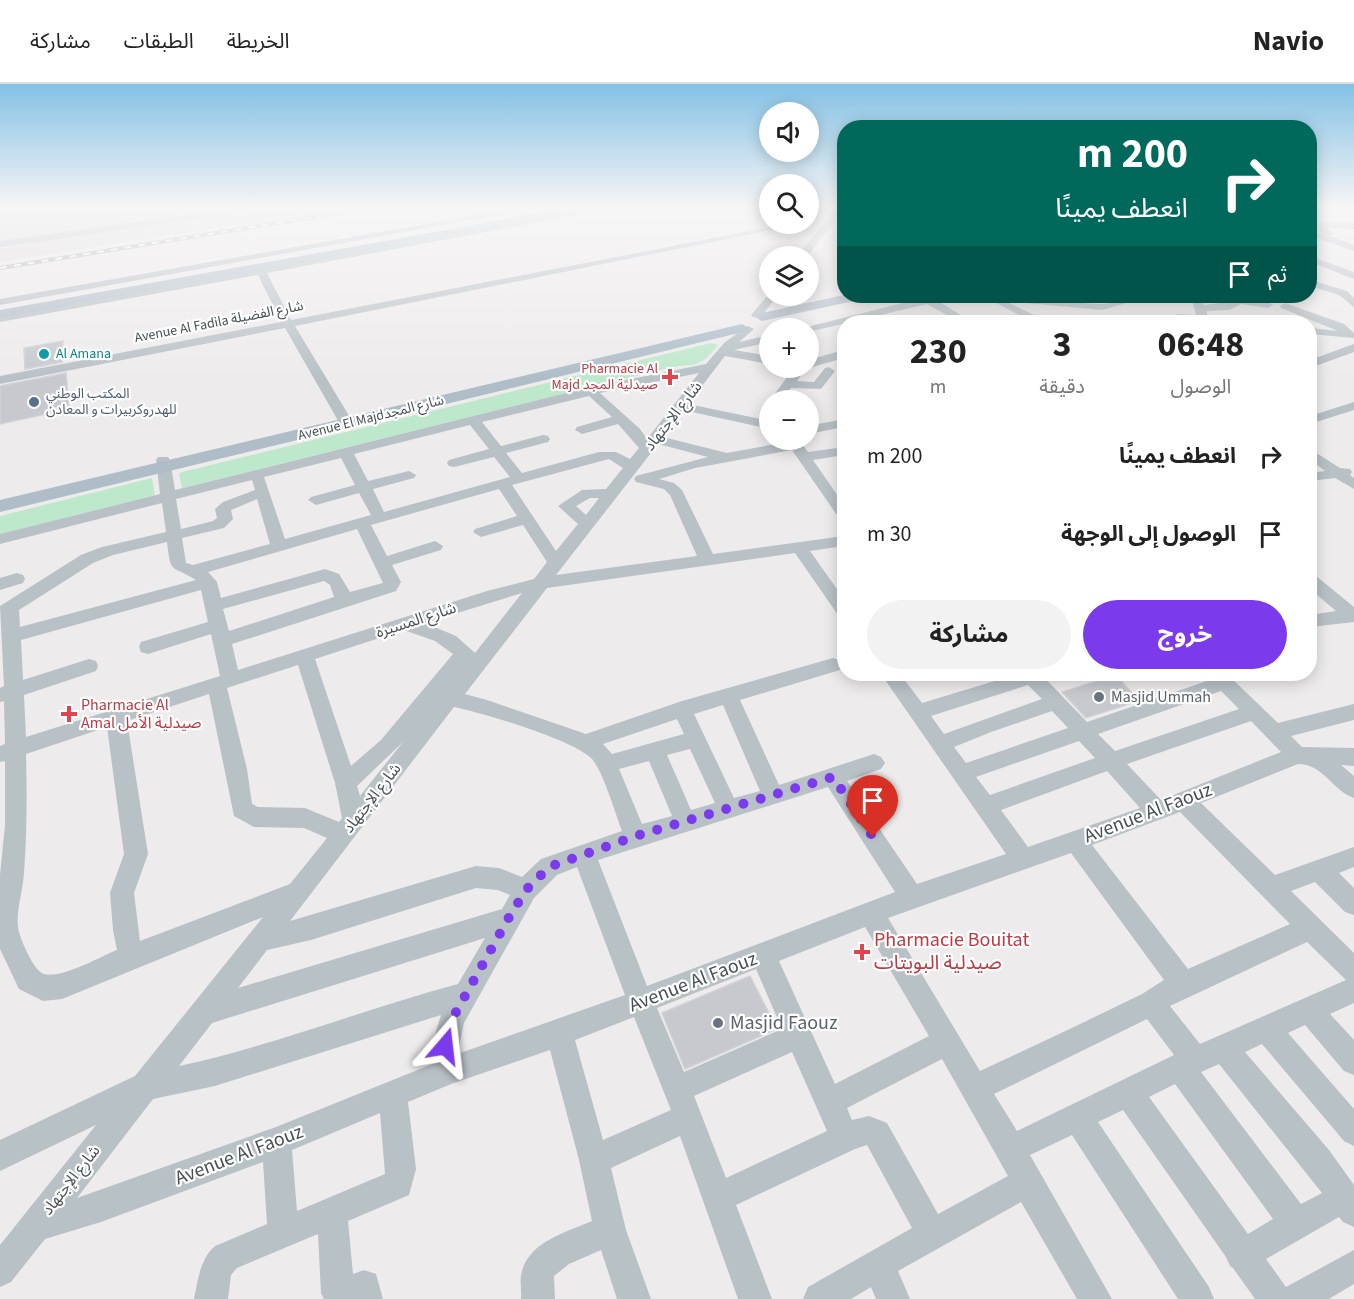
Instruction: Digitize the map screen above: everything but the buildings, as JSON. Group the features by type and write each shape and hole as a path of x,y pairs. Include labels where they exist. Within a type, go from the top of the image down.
{"main road":[{"path":"0,309 242,266"},
{"path":"0,314 275,266"},
{"path":"763,317 837,301"},
{"name":"Avenue El Majdشارع المجد","path":"0,506 345,420 741,327 764,328 763,317"},
{"name":"Avenue El Majdشارع المجد","path":"0,498 163,464"}],"street":[{"path":"0,302 206,266"},
{"path":"0,319 285,266"},
{"name":"Avenue Al Fadila شارع الفضيلة","path":"0,380 584,266"},
{"path":"1329,266 1354,276"},
{"path":"1317,277 1354,267"},
{"path":"261,271 288,324 345,420"},
{"path":"1317,281 1348,291 1354,304"},
{"path":"860,315 905,303"},
{"path":"933,303 954,315"},
{"path":"1002,303 1026,315"},
{"path":"1061,303 1102,307 1115,303"},
{"path":"1198,303 1201,314"},
{"path":"1193,315 1237,303"},
{"path":"1249,303 1268,305 1276,303"},
{"path":"1288,303 1315,315"},
{"path":"1268,305 1273,315"},
{"path":"763,317 768,306"},
{"path":"1201,314 1205,315"},
{"path":"1317,316 1340,326 1353,340"},
{"path":"819,326 837,321"},
{"name":"شارع الإجتهاد","path":"0,1270 450,699 470,660 541,583 741,327"},
{"path":"1317,332 1353,340"},
{"path":"1317,360 1353,340"},
{"path":"724,350 759,341"},
{"path":"724,350 759,358"},
{"path":"819,362 837,356"},
{"path":"0,539 591,391 711,367"},
{"path":"819,368 837,373"},
{"path":"788,384 817,386 829,371"},
{"path":"784,390 792,378"},
{"path":"591,391 650,443 727,458"},
{"path":"681,406 759,418"},
{"path":"1317,418 1348,407 1354,415"},
{"path":"582,430 621,419"},
{"path":"473,420 519,478"},
{"path":"819,428 837,424"},
{"path":"830,426 837,434"},
{"path":"454,463 543,439"},
{"path":"192,571 650,443"},
{"path":"819,449 837,450"},
{"path":"644,479 666,471 779,450"},
{"path":"800,450 837,504"},
{"path":"346,453 380,518"},
{"path":"611,455 630,471 644,479 669,486 677,494 707,560"},
{"path":"1317,458 1354,485"},
{"path":"163,464 170,496 173,535 179,566 205,577 214,606 220,633 223,682 242,809 254,817 304,818 349,827 346,783 305,656"},
{"path":"1317,476 1354,471"},
{"path":"257,474 279,546"},
{"path":"316,500 409,475"},
{"path":"503,483 556,563"},
{"path":"263,492 228,505 223,509 225,519 218,525 87,559 5,611 11,636 6,694 8,751 16,825 10,897 3,926 28,980 43,988 62,986 297,892"},
{"path":"587,524 566,506 587,493 612,494"},
{"path":"481,532 525,519"},
{"path":"148,647 220,633 390,587 392,582 362,523"},
{"name":"شارع المسيرة","path":"8,751 493,595 541,583 837,542"},
{"path":"382,563 435,546"},
{"path":"799,547 837,591"},
{"path":"214,606 325,575 338,582 344,600"},
{"path":"0,584 17,579"},
{"path":"11,636 208,582"},
{"path":"1317,585 1353,615"},
{"path":"1317,620 1353,615"},
{"path":"346,783 388,746 470,660 452,641 432,632 403,624"},
{"path":"586,742 682,709 833,665"},
{"path":"6,694 89,666"},
{"path":"895,681 1024,860"},
{"path":"918,712 1014,681"},
{"path":"1037,681 1156,810"},
{"path":"962,773 1084,732 1212,681"},
{"path":"1223,681 1274,732 1354,789"},
{"path":"728,695 773,796"},
{"path":"450,699 480,705 586,742 597,750 606,764 636,836"},
{"path":"941,744 984,726 1056,702"},
{"path":"682,709 728,808"},
{"path":"985,806 1254,712"},
{"path":"1274,732 1354,712"},
{"path":"116,716 136,854 122,893 131,957"},
{"path":"606,764 697,740"},
{"path":"655,751 685,821"},
{"name":"Avenue Al Faouz","path":"34,1227 101,1206 276,1142 451,1070 640,1002 912,897 1076,842 1306,755 1354,757"},
{"path":"451,1070 445,1046 446,1033 465,994 508,919 526,890 549,867 636,836 773,796 874,763"},
{"path":"833,777 912,897"},
{"path":"1184,800 1354,971"},
{"path":"1076,842 1183,984"},
{"path":"584,855 675,1090 688,1116 755,1299"},
{"path":"1273,887 1354,857"},
{"path":"1319,870 1354,904"},
{"path":"260,940 331,922 476,877 499,879 526,890"},
{"path":"871,913 1011,1149 1027,1182 1095,1299"},
{"path":"203,1012 508,919"},
{"path":"975,1088 1151,1003 1168,991 1312,927"},
{"path":"763,955 845,1138"},
{"path":"1011,1149 1223,1047 1354,990"},
{"path":"0,1156 144,1087 214,1072 465,994"},
{"path":"1151,1003 1187,1064 1296,1224"},
{"path":"1309,1010 1354,1061"},
{"path":"1266,1028 1354,1131"},
{"path":"558,1032 594,1160 610,1230 634,1299"},
{"path":"675,1090 799,1035"},
{"path":"829,1102 947,1042"},
{"path":"1223,1047 1318,1161 1341,1191 1348,1205 1296,1224 1241,1255"},
{"path":"1128,1093 1241,1255 1275,1299"},
{"path":"211,1299 219,1262 283,1232 398,1184 400,1169 393,1095"},
{"path":"594,1160 688,1116"},
{"path":"1078,1117 1197,1299"},
{"path":"718,1198 845,1138 871,1130 877,1133 932,1234"},
{"path":"276,1142 283,1232"},
{"path":"820,1299 878,1264 1027,1182"},
{"path":"332,1211 338,1293 347,1294 364,1286 366,1299"},
{"path":"538,1299 540,1266 550,1257 610,1230"},
{"path":"878,1264 893,1299"},
{"path":"1297,1299 1354,1266"}],"green space":[{"path":"711,343 718,345 705,359 696,364 668,368 182,488 179,474 182,472"},
{"path":"152,478 155,495 0,534 0,516"}],"railway":[{"path":"0,268 14,266"}],"place":[{"name":"Al Amana","path":"44,354"},
{"name":"Pharmacie Al Majd صيدلية المجد","path":"670,377"},
{"name":"المكتب الوطني للهدروكربيرات و المعادن","path":"34,402"},
{"name":"Masjid Ummah","path":"1099,697"},
{"name":"Pharmacie Al Amal صيدلية الأمل","path":"69,714"},
{"name":"Pharmacie Bouitat صيدلية البويتات","path":"862,952"},
{"name":"Masjid Faouz","path":"718,1023"}],"route":[{"path":"445,1046 446,1033 455,1014 508,919 526,890 549,867 636,836 833,777 873,837"}]}
